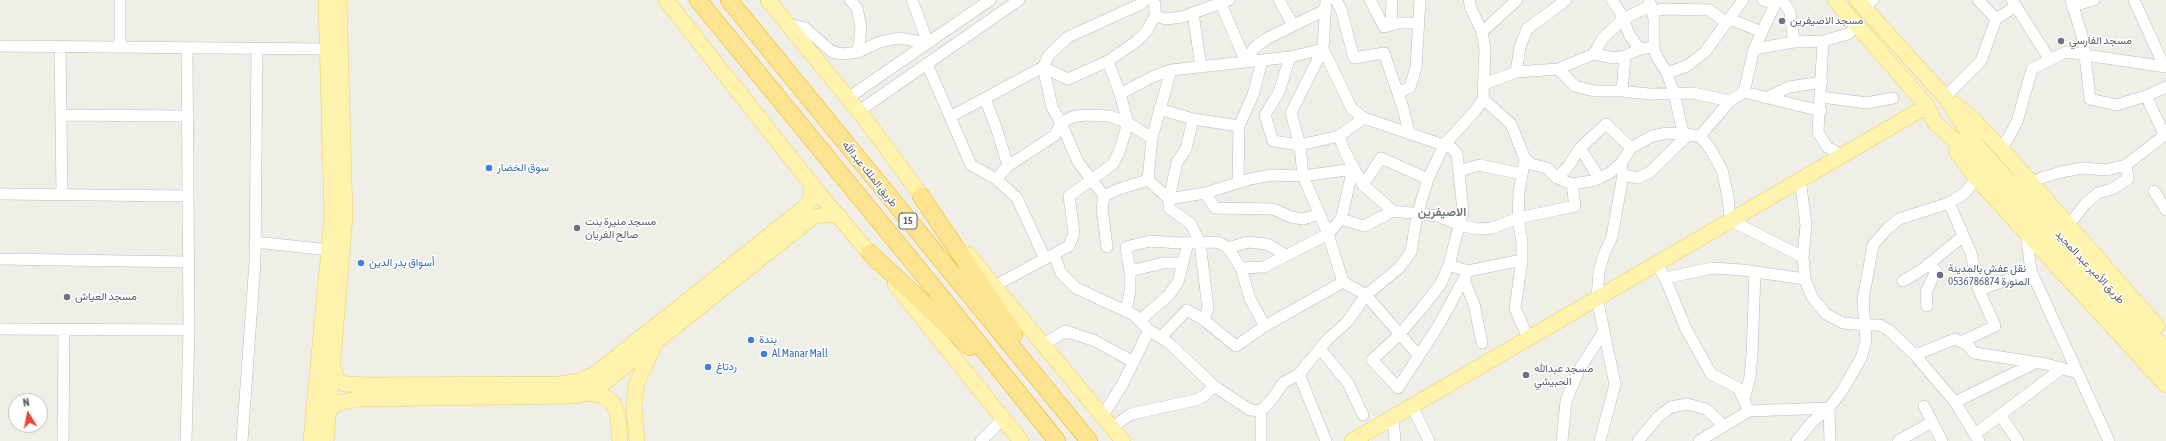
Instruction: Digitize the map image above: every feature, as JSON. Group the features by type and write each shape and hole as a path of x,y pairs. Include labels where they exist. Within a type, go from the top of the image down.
{"highway":[{"name":"طريق الملك عبدالله","path":"698,0 921,272 1057,441"},
{"name":"طريق الملك عبدالله","path":"729,0 1089,441"},
{"path":"921,196 1072,421"},
{"path":"870,253 1013,388"}],"main road":[{"path":"311,441 332,217 326,0"},
{"path":"326,441 345,217 339,0"},
{"path":"666,0 812,184 870,253 1021,441"},
{"path":"768,0 859,111 921,196 1123,441"},
{"path":"1835,0 1927,106 1936,123 1976,178 2166,385"},
{"path":"1864,2 1945,97 1976,145 2008,188 2166,366"},
{"path":"1945,97 1972,118 2002,149 2166,336"},
{"path":"1356,440 1841,154 1927,106"},
{"path":"1936,123 2008,188"},
{"path":"333,368 337,379 346,384 560,384 580,381 595,374 805,207 811,200 812,184"},
{"name":"طريق الأمير عبد المجيد","path":"2008,188 2166,350"},
{"path":"329,411 337,403 359,398 575,396 588,393 599,387 813,217 829,214 840,217"},
{"path":"637,441 634,407 636,385 656,342"},
{"path":"588,393 603,396 613,403 618,416 620,441"}],"street":[{"path":"120,0 120,47"},
{"path":"850,0 857,8 861,28 858,52"},
{"path":"912,0 928,43"},
{"path":"848,98 990,0"},
{"path":"859,111 1019,0"},
{"path":"950,117 1043,67 1049,55 1068,37 1141,4 1145,0"},
{"path":"1043,67 1068,79 1108,61 1137,41 1155,16 1155,4 1152,0"},
{"path":"1279,0 1293,25"},
{"path":"1336,0 1341,9 1354,58 1384,53 1398,93 1409,133"},
{"path":"1370,0 1384,27 1418,23"},
{"path":"1391,25 1392,0"},
{"path":"1398,93 1410,87 1416,68 1420,0"},
{"path":"927,64 971,165 996,179 1017,198 1049,257 1061,273 1076,288 1126,311 1149,330 1161,337 1214,386 1250,410 1261,410 1273,398 1283,383 1299,374 1321,350 1328,339 1347,322 1366,295 1399,268 1411,252 1417,215 1428,179 1444,145 1475,111 1483,99 1485,49 1482,32 1471,9 1469,0"},
{"path":"1482,32 1518,0"},
{"path":"1516,72 1520,47 1527,29 1566,0"},
{"path":"1612,0 1620,12 1622,20 1630,36 1640,49"},
{"path":"1667,72 1687,66 1705,52 1743,0"},
{"path":"1763,0 1778,1 1790,12 1794,42"},
{"path":"1978,0 1996,19"},
{"path":"2094,0 2072,3 2083,40 2090,99 2116,104 2146,96 2166,87"},
{"path":"2134,0 2165,65"},
{"path":"1623,175 1638,178 1650,172 1730,101 1744,92 1754,49 1778,1"},
{"path":"1155,16 1166,19 1192,13 1225,2 1246,62"},
{"path":"1945,97 1981,61 1996,19 2014,3 2050,60"},
{"path":"1246,62 1254,48 1266,39 1293,25 1325,5"},
{"path":"1325,5 1323,49 1291,113 1300,145 1303,176 1328,234 1343,282 1366,295 1399,335 1418,355"},
{"path":"1651,5 1656,56 1667,72 1691,135"},
{"path":"1594,54 1603,38 1622,20 1651,5 1666,9 1709,10 1729,21 1762,32"},
{"path":"1192,13 1201,67"},
{"path":"788,24 805,28 832,52 843,54 858,52 880,42 898,38 928,43"},
{"path":"1754,49 1794,42 1824,41 1848,34 1858,25"},
{"path":"1824,41 1821,111 1818,132 1827,147 1841,154"},
{"path":"0,46 327,49"},
{"path":"60,46 62,194"},
{"path":"1484,84 1516,72 1558,69 1594,54 1614,58 1625,56 1640,49 1654,47"},
{"path":"186,441 189,330 187,48"},
{"path":"242,441 255,242 257,49"},
{"path":"1120,94 1152,77 1171,70 1290,58 1323,49"},
{"path":"1323,49 1352,110 1364,118 1452,148 1457,154 1463,210 1449,265 1440,285 1399,335 1372,360 1398,388 1440,323 1466,276 1522,260"},
{"path":"2002,149 2017,122 2032,69 2066,52 2165,65"},
{"path":"1622,91 1625,56"},
{"path":"1290,58 1279,92 1265,115 1273,141 1300,145 1339,136 1364,118"},
{"path":"994,286 1069,246 1074,233 1069,196 1113,164 1119,152 1128,123 1120,94 1108,61"},
{"path":"1238,183 1239,126 1253,95 1262,61"},
{"path":"1043,67 1052,107 1061,123 1078,162 1104,196 1102,208 1107,247"},
{"path":"1558,69 1575,86 1594,91 1622,91 1649,94 1693,93 1730,101"},
{"path":"1148,180 1152,138 1171,70"},
{"path":"885,72 893,87"},
{"path":"1766,98 1789,87 1822,82"},
{"path":"1744,92 1821,111"},
{"path":"2032,184 2041,178 2061,172 2082,168 2107,170 2126,165 2165,134 2146,96"},
{"path":"1821,97 1867,103 1893,98"},
{"path":"985,99 996,127 1008,166"},
{"path":"1483,99 1511,124 1525,159 1530,164 1547,168 1557,178 1572,184 1599,178 1610,173 1621,163 1631,148 1652,136 1667,132 1691,135 1712,150 1722,170 1728,197 1730,220 1803,257"},
{"path":"1159,109 1193,119 1239,126"},
{"path":"61,115 188,116"},
{"path":"996,179 1008,166 1055,135 1061,123 1072,118 1085,115 1110,116 1128,123 1152,138"},
{"path":"1193,119 1186,149 1177,162 1169,198 1169,208 1191,224 1200,243 1208,308 1204,320"},
{"path":"1557,178 1568,168 1580,148 1606,124 1631,148"},
{"path":"1339,136 1353,168 1363,185 1393,211 1417,215 1438,216 1459,225 1478,229 1492,228 1518,218 1575,206 1572,184"},
{"path":"1580,148 1599,178"},
{"path":"1363,185 1381,158 1428,179"},
{"path":"1525,159 1522,174 1518,218 1522,242 1522,260 1515,308 1528,338"},
{"path":"1600,441 1614,384 1597,298 1599,272 1604,254 1612,237 1623,175 1621,163"},
{"path":"1459,171 1479,165 1522,174"},
{"path":"2069,225 2085,204 2098,193 2112,189 2128,179 2126,165"},
{"path":"1148,180 1169,198 1205,193 1271,175 1303,176 1353,168"},
{"path":"1241,268 1264,267 1328,234 1341,219 1353,168"},
{"path":"1797,441 1812,422 1829,408 1842,391 1862,358 1866,341 1863,300 1873,245 1886,229 1899,218 1949,203 1965,193 1976,178"},
{"path":"1800,179 1806,225 1803,257 1805,279 1812,298 1826,314 1843,323 1865,326 1880,324 1890,331 1915,355 1955,402 1977,438 2000,415 2061,368"},
{"path":"1104,196 1119,189 1148,180"},
{"path":"2154,191 2166,210"},
{"path":"1205,193 1215,208 1273,209 1291,217 1303,219 1320,214"},
{"path":"0,194 188,196"},
{"path":"1949,203 1971,253 1979,290 1995,326 1961,342"},
{"path":"1341,219 1364,226 1393,211"},
{"path":"2026,232 2032,271 2108,441"},
{"path":"1903,281 1928,264 1963,236"},
{"path":"1126,311 1130,291 1130,271 1126,247 1150,241 1188,243 1218,242 1228,248 1241,268 1250,299 1265,326"},
{"path":"255,242 329,250"},
{"path":"1228,248 1248,242 1267,244 1286,255"},
{"path":"1139,321 1169,295 1178,282 1188,243"},
{"path":"0,259 188,262"},
{"path":"1130,271 1163,263 1182,264"},
{"path":"1656,263 1665,278 1686,329 1711,374 1738,388 1749,411"},
{"path":"1926,306 1926,292 1936,270 1928,264"},
{"path":"1449,265 1466,276 1474,304 1482,343"},
{"path":"1665,278 1712,268 1805,279"},
{"path":"1979,290 2032,271"},
{"path":"1744,400 1750,377 1752,356 1755,272"},
{"path":"1161,337 1187,310 1204,320 1236,346 1265,326 1343,282"},
{"path":"0,329 189,330"},
{"path":"62,441 64,330"},
{"path":"1106,422 1149,330"},
{"path":"1043,345 1065,331 1093,340 1134,362"},
{"path":"1562,441 1566,401 1579,370 1604,331"},
{"path":"1915,355 1955,339 1968,345 1974,353 2036,363 2078,373"},
{"path":"1321,350 1348,383 1363,415"},
{"path":"1955,402 2036,363"},
{"path":"1299,374 1324,440"},
{"path":"1106,422 1131,414 1196,400 1204,396 1214,386"},
{"path":"1638,441 1658,417 1671,407 1687,404 1706,409 1724,426"},
{"path":"1412,406 1430,441"},
{"path":"1924,406 1942,441"},
{"path":"1699,441 1713,437 1724,426 1749,411 1829,408"},
{"path":"1829,408 1830,441"},
{"path":"1261,410 1261,441"},
{"path":"2000,415 2018,441"},
{"path":"1393,417 1395,441"},
{"path":"981,441 1003,420"},
{"path":"1898,441 1932,422"}],"place":[{"name":"مسجد الاصيفرين","path":"1782,21"},
{"name":"مسجد الفارسي","path":"2061,41"},
{"name":"سوق الخضار","path":"489,168"},
{"name":"مسجد منيرة بنت صالح الفريان","path":"577,228"},
{"name":"أسواق بدر الدين","path":"361,263"},
{"name":"نقل عفش بالمدينة المنورة 0536786874","path":"1940,275"},
{"name":"مسجد العياش","path":"67,297"},
{"name":"بندة","path":"751,340"},
{"name":"Al Manar Mall","path":"764,354"},
{"name":"ردتاغ","path":"708,367"},
{"name":"مسجد عبدالله الحبيشي","path":"1526,375"}],"district":[{"name":"الاصيفرين","path":"1442,212"}]}
